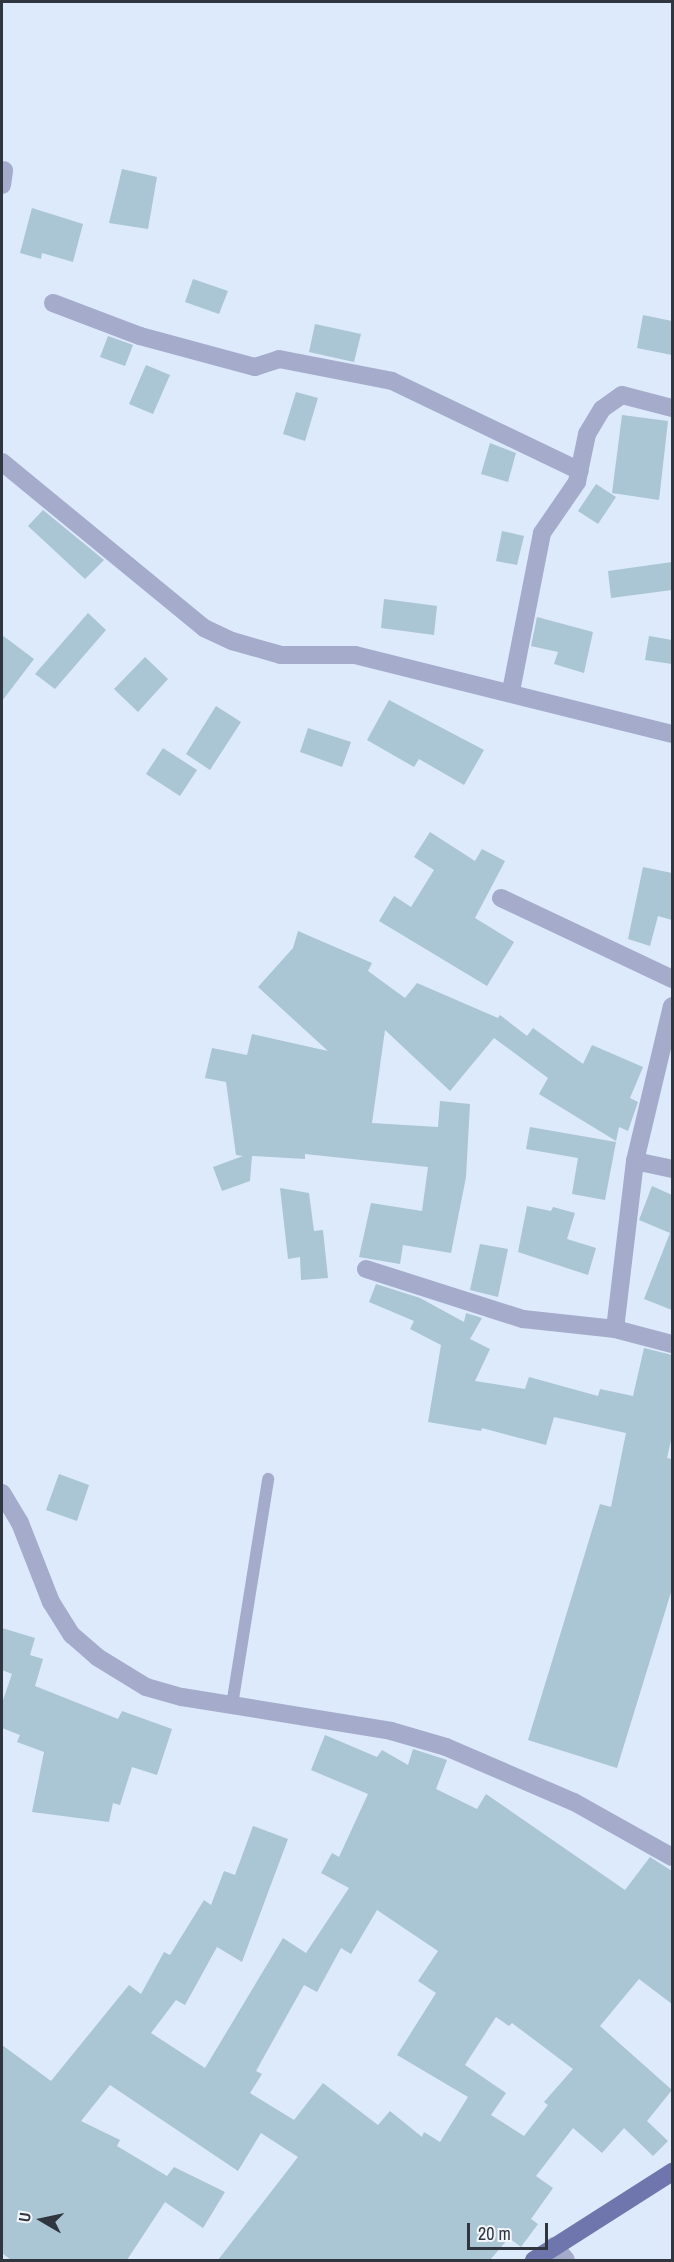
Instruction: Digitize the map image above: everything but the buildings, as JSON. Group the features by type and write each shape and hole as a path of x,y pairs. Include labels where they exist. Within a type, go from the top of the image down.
{"main road":[{"path":"534,2260 672,2172"}],"street":[{"path":"53,303 140,336 255,367 279,359 392,381 580,471"},
{"path":"511,691 542,533 572,491 580,471 587,434 612,400 622,395 672,408"},
{"path":"2,462 204,628 232,641 281,655 355,654 511,691 672,734"},
{"path":"501,898 672,979"},
{"path":"615,1329 635,1161 672,1006"},
{"path":"635,1161 672,1169"},
{"path":"366,1269 524,1319 615,1329 672,1344"},
{"path":"2,1493 20,1523 51,1602 80,1642 97,1657 146,1687 232,1705 391,1731 446,1746 574,1802 672,1857"},
{"path":"554,2246 566,2260"}],"lane":[{"path":"232,1705 268,1479"}]}
